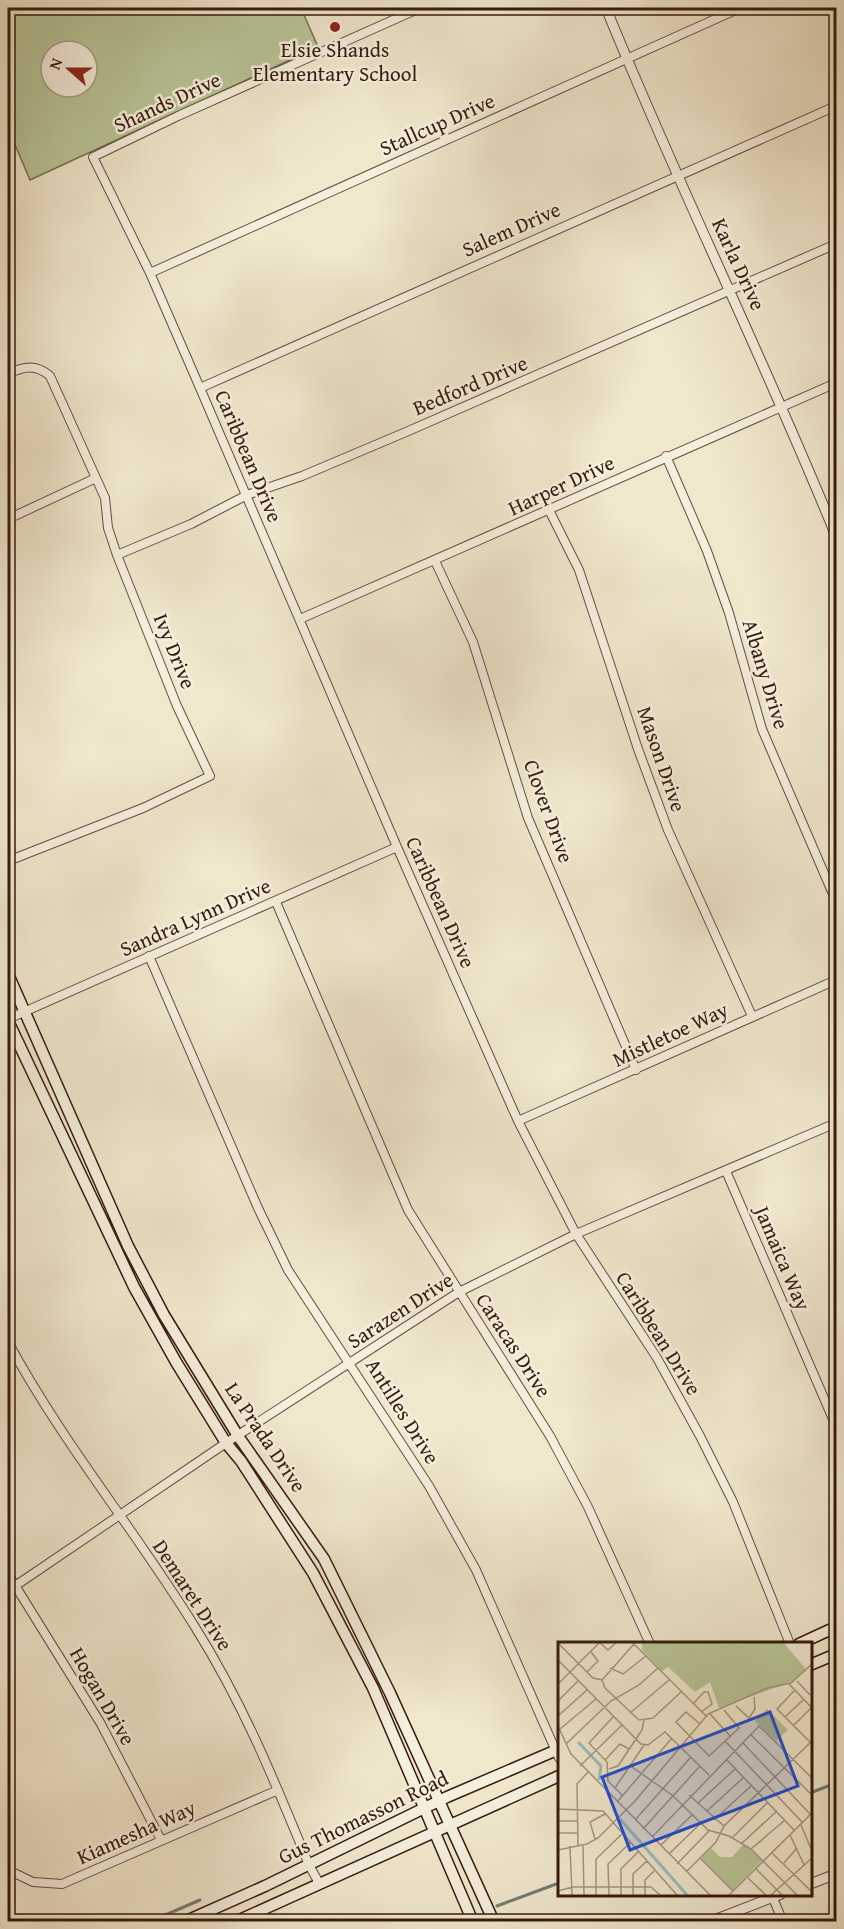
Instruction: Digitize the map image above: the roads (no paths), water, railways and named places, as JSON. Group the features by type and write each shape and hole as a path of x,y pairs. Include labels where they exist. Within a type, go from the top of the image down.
{"main road":[{"name":"La Prada Drive","path":"8,974 128,1246 164,1315 238,1436 324,1560 385,1683 494,1922"},
{"name":"La Prada Drive","path":"8,1020 134,1287 226,1443 242,1461 314,1573 374,1688 473,1922"},
{"path":"804,1642 837,1628"},
{"path":"811,1665 837,1654"},
{"path":"374,1688 385,1683"},
{"name":"Gus Thomasson Road","path":"184,1922 309,1865 424,1808 558,1752"},
{"name":"Gus Thomasson Road","path":"235,1922 558,1776"}],"street":[{"name":"Shands Drive","path":"93,157 178,116 420,8"},
{"name":"Karla Drive","path":"606,8 783,407 837,536"},
{"name":"Stallcup Drive","path":"150,273 740,8"},
{"name":"Salem Drive","path":"200,388 837,106"},
{"name":"Caribbean Drive","path":"93,157 150,273 397,847 518,1121 576,1234 657,1358 700,1436 733,1502 789,1642"},
{"name":"Bedford Drive","path":"117,555 191,524 247,495 344,458 837,244"},
{"name":"Ivy Drive","path":"8,374 31,367 40,368 50,376 105,498 108,528 117,555 177,706 210,776 143,808 8,861"},
{"name":"Harper Drive","path":"300,619 435,561 666,456 837,383"},
{"name":"Albany Drive","path":"666,456 707,551 729,613 762,729 837,901"},
{"path":"8,519 96,478"},
{"name":"Mason Drive","path":"549,510 579,570 638,749 668,830 752,1016"},
{"name":"Clover Drive","path":"435,561 473,642 528,818 636,1070"},
{"name":"Sandra Lynn Drive","path":"8,1020 397,847"},
{"name":"Caracas Drive","path":"276,902 408,1210 550,1436 588,1507 649,1642"},
{"name":"Antilles Drive","path":"149,956 258,1208 283,1259 429,1486 476,1570 558,1752"},
{"name":"Mistletoe Way","path":"518,1121 837,980"},
{"name":"Sarazen Drive","path":"15,1587 119,1514 459,1292 576,1234 837,1123"},
{"name":"Jamaica Way","path":"726,1171 837,1426"},
{"name":"Demaret Drive","path":"8,1342 36,1394 195,1627 253,1730 319,1884"},
{"name":"Hogan Drive","path":"8,1574 101,1724 160,1840"},
{"name":"Kiamesha Way","path":"8,1870 33,1882 62,1884 278,1790"},
{"path":"811,1884 837,1874"},
{"path":"709,1922 777,1896 783,1922"}],"waterway":[{"path":"811,1793 836,1783"},
{"path":"497,1906 558,1883"},
{"path":"149,1922 200,1900"}],"place":[{"name":"Elsie Shands Elementary School","path":"335,27"}]}
